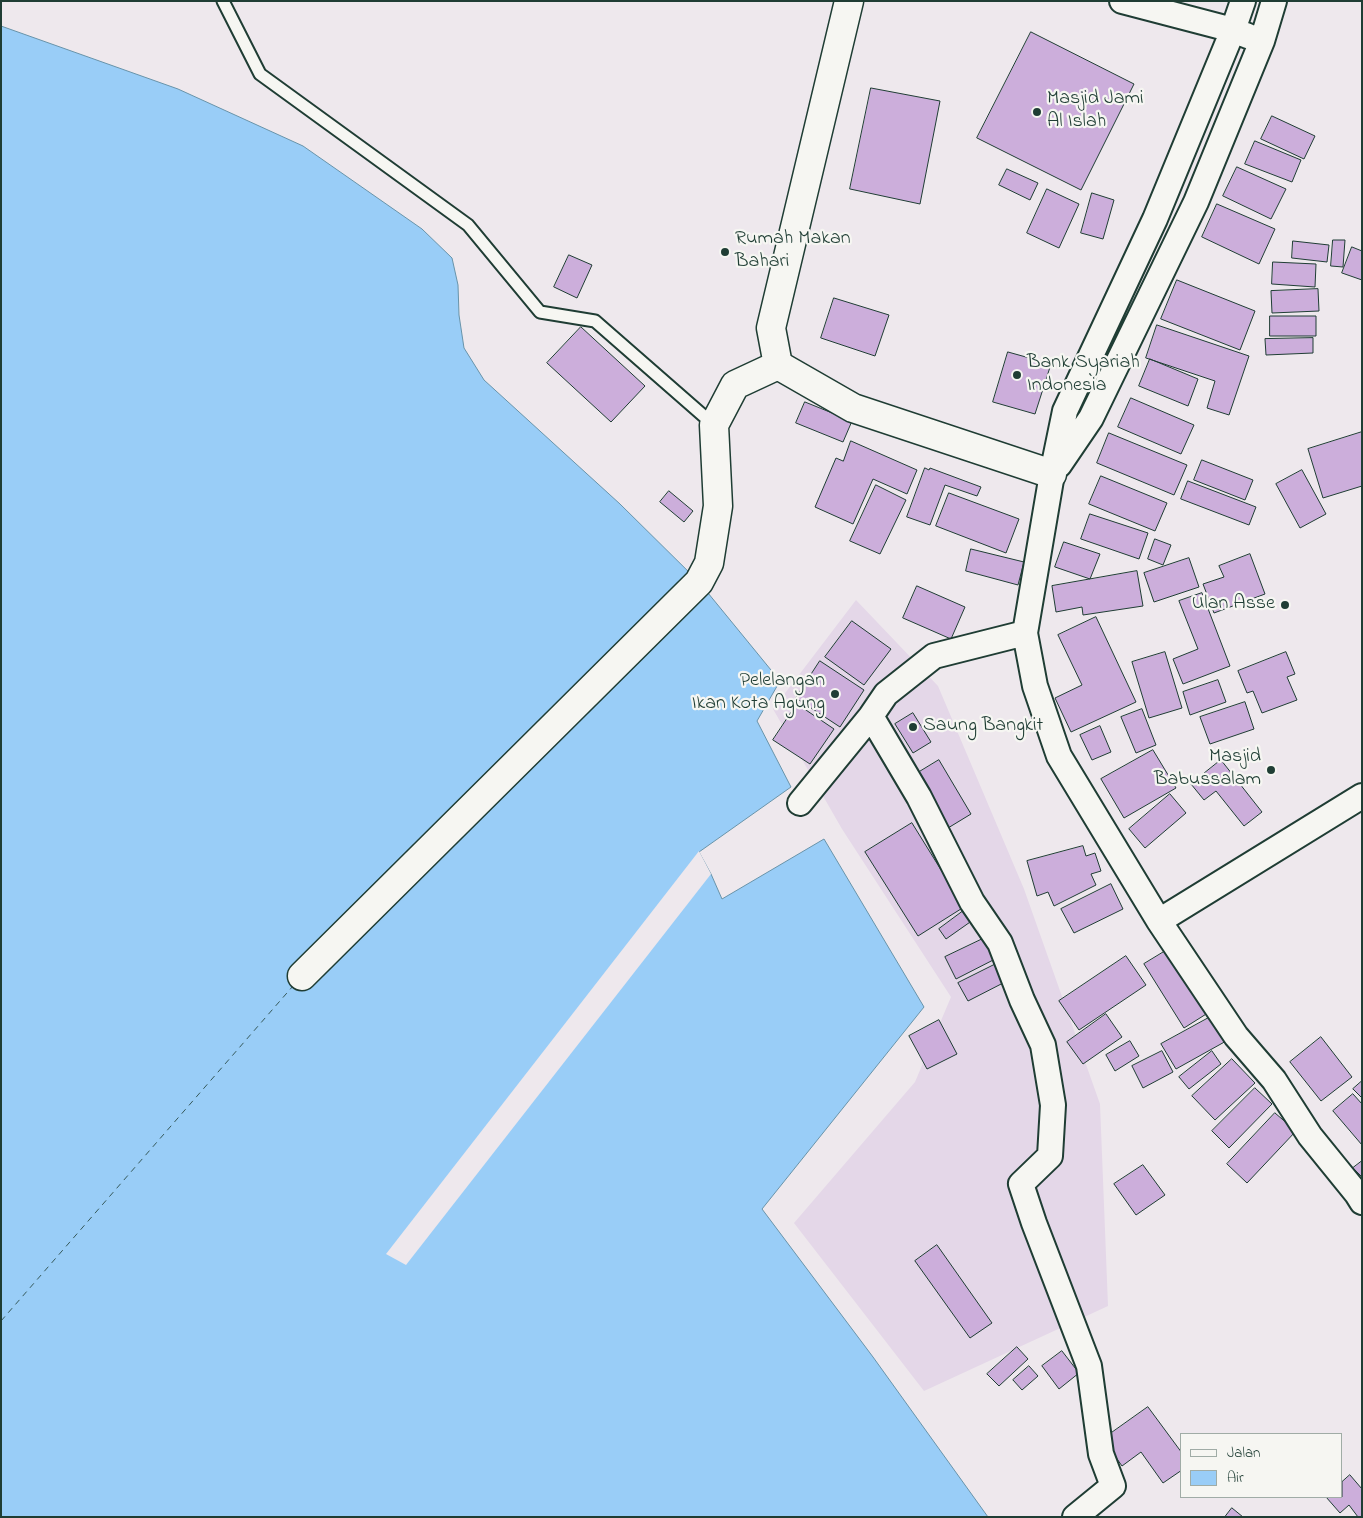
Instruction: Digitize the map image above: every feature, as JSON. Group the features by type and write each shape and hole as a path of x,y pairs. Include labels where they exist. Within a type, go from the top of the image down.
{"street":[{"path":"849,1 771,328 778,365 853,408 1052,474"},
{"path":"1122,1 1233,30 1262,41"},
{"path":"1242,1 1233,30 1155,219 1066,411 1052,474 1025,633 1035,686 1060,756 1159,920 1236,1036 1274,1080 1310,1136 1360,1195"},
{"path":"1052,474 1091,418 1196,202 1262,41 1274,1"},
{"path":"302,976 699,582 709,563 718,506 714,425 735,385 778,365"},
{"path":"800,803 871,716 886,694 934,656 1025,633"},
{"path":"871,716 919,797 972,902 1000,943 1022,1000 1043,1045 1052,1105 1050,1156 1021,1184 1089,1366 1100,1454 1112,1486 1075,1517"},
{"path":"1159,920 1362,796"}],"lane":[{"path":"223,1 260,74 468,225 540,312 595,321 714,425"}],"shaded area":[{"path":"856,600 938,686 1024,889 1100,1104 1108,1306 924,1391 794,1223 915,1082 951,997 842,829 773,709"}],"water":[{"path":"1,26 178,89 303,146 422,229 452,258 458,285 459,315 464,348 484,380 620,504 699,582 780,681 757,721 791,787 699,852 722,899 824,839 924,1007 762,1209 873,1357 988,1517 1,1517"}],"pier":[{"path":"699,851 711,874 406,1265 386,1254"}],"building":[{"path":"1031,32 1134,84 1081,190 977,138"},
{"path":"871,88 940,101 920,204 850,189"},
{"path":"1272,116 1315,136 1304,159 1261,139"},
{"path":"1255,141 1301,160 1292,182 1245,164"},
{"path":"1237,167 1286,189 1271,219 1223,196"},
{"path":"1007,169 1038,183 1030,200 999,185"},
{"path":"1047,189 1079,204 1059,248 1027,233"},
{"path":"1092,193 1114,200 1103,239 1081,233"},
{"path":"1217,204 1275,229 1259,264 1202,237"},
{"path":"1333,240 1345,240 1343,267 1331,266"},
{"path":"1293,241 1329,245 1327,262 1292,258"},
{"path":"1352,247 1362,251 1362,280 1342,273"},
{"path":"569,255 592,265 577,298 554,287"},
{"path":"1273,262 1316,264 1315,287 1272,284"},
{"path":"1177,280 1255,311 1240,350 1161,319"},
{"path":"1318,289 1319,311 1272,313 1271,291"},
{"path":"834,298 889,315 875,356 821,338"},
{"path":"1270,316 1316,316 1316,336 1270,336"},
{"path":"1157,325 1249,356 1229,415 1207,408 1215,381 1146,358"},
{"path":"581,327 645,386 611,422 547,363"},
{"path":"1313,338 1313,353 1266,355 1265,339"},
{"path":"1008,352 1051,364 1035,414 993,402"},
{"path":"1150,359 1198,379 1188,406 1139,386"},
{"path":"1131,398 1194,425 1181,454 1118,427"},
{"path":"805,402 852,421 843,442 796,423"},
{"path":"1362,432 1362,486 1323,498 1308,449"},
{"path":"1109,433 1187,465 1174,495 1097,463"},
{"path":"851,441 917,470 907,494 873,479 853,524 815,507 836,458 843,461"},
{"path":"1202,460 1253,480 1245,500 1194,480"},
{"path":"925,468 929,470 930,468 981,487 977,496 945,485 930,525 907,517"},
{"path":"1302,470 1326,514 1300,528 1276,484"},
{"path":"1101,476 1167,503 1155,531 1089,504"},
{"path":"1188,481 1256,507 1249,525 1181,499"},
{"path":"876,485 906,500 880,554 850,541"},
{"path":"669,491 693,511 684,522 660,502"},
{"path":"949,493 1019,519 1006,553 936,526"},
{"path":"1090,514 1148,533 1139,559 1081,539"},
{"path":"1155,539 1171,545 1163,565 1148,559"},
{"path":"1064,542 1100,554 1090,579 1055,567"},
{"path":"971,549 1024,562 1018,585 966,571"},
{"path":"1250,554 1265,594 1214,613 1203,584 1224,577 1219,566"},
{"path":"1189,558 1199,587 1154,602 1144,573"},
{"path":"1137,571 1143,606 1083,615 1082,607 1056,612 1052,586"},
{"path":"917,586 965,607 951,639 903,618"},
{"path":"1202,593 1230,666 1183,684 1173,659 1198,649 1179,601"},
{"path":"1096,617 1136,702 1071,732 1055,698 1082,685 1058,635"},
{"path":"852,621 891,649 864,685 825,657"},
{"path":"1165,652 1182,708 1149,718 1132,662"},
{"path":"1286,652 1295,674 1287,677 1297,700 1262,713 1253,691 1247,693 1238,671"},
{"path":"820,661 864,690 840,727 796,698"},
{"path":"1218,680 1226,702 1190,715 1183,692"},
{"path":"1245,702 1254,729 1210,744 1200,717"},
{"path":"797,704 834,729 810,764 773,740"},
{"path":"1142,709 1156,745 1136,753 1121,717"},
{"path":"913,713 931,742 913,753 895,724"},
{"path":"1100,726 1111,752 1092,760 1080,735"},
{"path":"1153,750 1176,788 1124,818 1101,779"},
{"path":"939,760 971,814 948,828 916,774"},
{"path":"1221,760 1262,812 1244,826 1216,791 1204,800 1191,784"},
{"path":"1170,794 1186,813 1145,848 1129,829"},
{"path":"912,823 964,907 918,936 865,852"},
{"path":"1083,846 1086,856 1095,853 1101,871 1091,874 1096,885 1054,906 1048,892 1037,896 1027,861"},
{"path":"1111,884 1123,909 1074,933 1061,909"},
{"path":"966,909 973,920 946,939 939,929"},
{"path":"991,935 1001,956 956,979 945,957"},
{"path":"1172,947 1211,1011 1184,1028 1144,964"},
{"path":"1126,956 1146,985 1079,1030 1059,1001"},
{"path":"998,963 1007,981 968,1001 958,983"},
{"path":"1106,1014 1122,1037 1083,1064 1067,1042"},
{"path":"1214,1015 1228,1040 1176,1069 1161,1044"},
{"path":"939,1020 957,1054 927,1069 909,1036"},
{"path":"1321,1037 1352,1077 1321,1101 1290,1062"},
{"path":"1130,1041 1139,1056 1115,1071 1106,1055"},
{"path":"1162,1051 1173,1072 1143,1088 1132,1066"},
{"path":"1212,1051 1221,1064 1189,1089 1179,1077"},
{"path":"1232,1059 1255,1083 1215,1120 1192,1096"},
{"path":"1362,1081 1362,1098 1353,1089"},
{"path":"1255,1088 1272,1104 1229,1148 1212,1131"},
{"path":"1353,1094 1362,1104 1362,1145 1333,1111"},
{"path":"1275,1113 1296,1131 1247,1183 1227,1164"},
{"path":"1362,1161 1362,1177 1353,1168"},
{"path":"1143,1165 1165,1195 1136,1215 1114,1184"},
{"path":"937,1245 992,1323 970,1338 915,1261"},
{"path":"1017,1347 1028,1359 999,1386 987,1374"},
{"path":"1062,1351 1079,1373 1059,1389 1042,1366"},
{"path":"1029,1366 1038,1376 1022,1390 1013,1380"},
{"path":"1148,1407 1180,1450 1180,1471 1163,1483 1141,1452 1122,1466 1103,1439"},
{"path":"1350,1475 1362,1489 1362,1517 1358,1517 1349,1505 1340,1513 1327,1498 1343,1498 1343,1481"},
{"path":"1232,1508 1243,1517 1225,1517"}],"ferry route":[{"path":"1,1321 293,986"}],"place":[{"name":"Masjid Jami Al Islah","path":"1037,112"},
{"name":"Rumah Makan Bahari","path":"725,252"},
{"name":"Bank Syariah Indonesia","path":"1017,375"},
{"name":"Ulan Asse","path":"1285,605"},
{"name":"Pelelangan Ikan Kota Agung","path":"835,694"},
{"name":"Saung Bangkit","path":"913,727"},
{"name":"Masjid Babussalam","path":"1271,770"}]}
